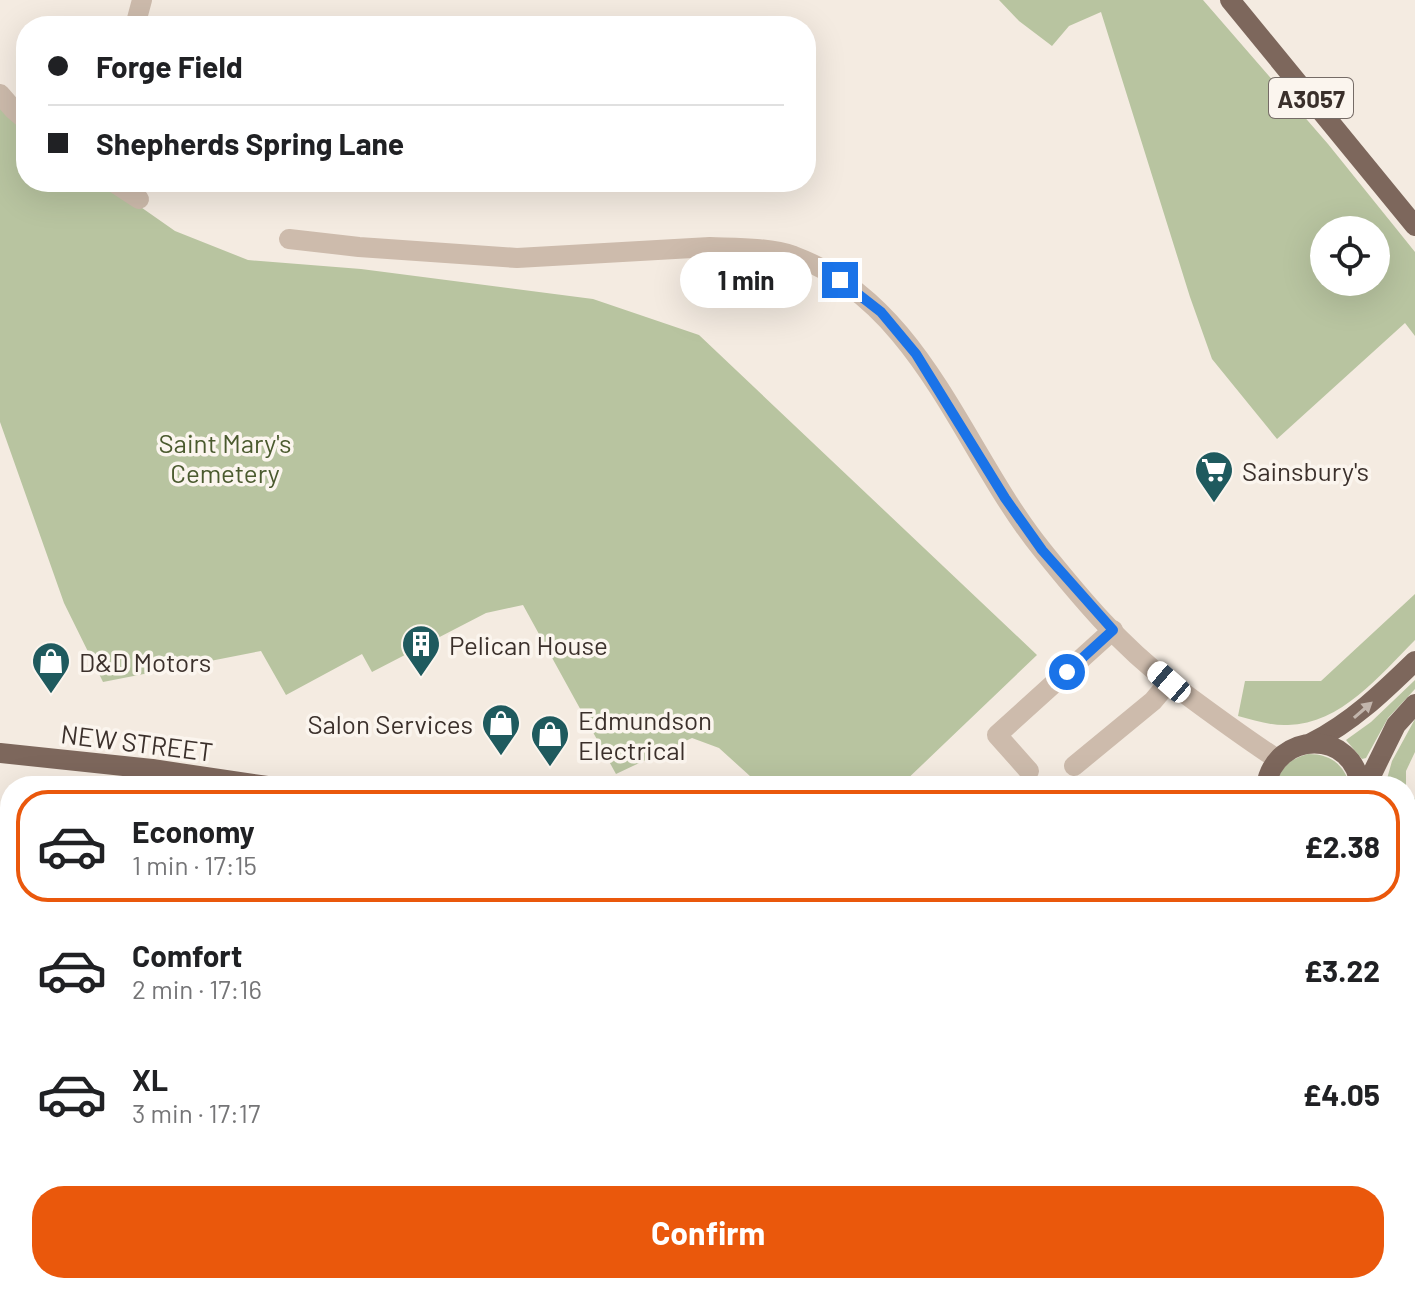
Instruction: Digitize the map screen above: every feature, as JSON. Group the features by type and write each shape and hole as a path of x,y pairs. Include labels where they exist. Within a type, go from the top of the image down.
{"main road":[{"name":"A3057","path":"1230,0 1415,226"},
{"name":"A3057","path":"1392,195 1415,218"},
{"path":"1311,743 1361,713 1415,661"},
{"path":"1368,776 1396,725 1415,704"},
{"path":"1268,776 1277,759 1299,745 1311,743 1325,744 1347,757 1359,776"},
{"name":"NEW STREET","path":"0,753 140,776"}],"street":[{"path":"0,94 16,110"},
{"path":"128,192 139,199"},
{"path":"289,239 517,258 739,248 794,256 840,280 881,312 916,354 1032,537 1113,630 1169,682 1277,759"},
{"path":"1029,771 997,735 1113,630"},
{"path":"1074,766 1153,701 1169,682"}],"green space":[{"path":"999,0 1203,0 1386,216 1310,216 1310,296 1390,296 1390,221 1415,252 1415,336 1405,323 1277,439 1212,359 1101,12 1069,26 1052,46 1019,21"},
{"name":"Saint Mary's Cemetery","path":"0,100 16,116 16,192 119,192 175,231 248,260 361,269 593,299 699,335 1037,655 910,776 750,776 719,748 692,738 616,774 523,605 486,613 372,672 362,654 286,695 261,651 103,682 64,603 0,422"},
{"path":"1415,594 1415,640 1373,682 1342,707 1307,722 1288,725 1238,716 1245,681 1321,681"},
{"path":"1415,680 1415,689 1388,718 1366,758 1362,759 1346,740 1371,722"},
{"path":"1415,719 1415,752 1406,776 1388,776 1392,761"},
{"path":"1308,754 1329,758 1340,766 1346,776 1279,776 1296,759"}],"place":[{"name":"Sainsbury's","path":"1214,504"},
{"name":"Pelican House","path":"421,678"},
{"name":"D&D Motors","path":"51,695"},
{"name":"Salon Services","path":"501,757"},
{"name":"Edmundson Electrical","path":"550,768"}],"route":[{"path":"840,280 881,312 916,354 1005,498 1042,550 1113,630 1067,672"}]}
